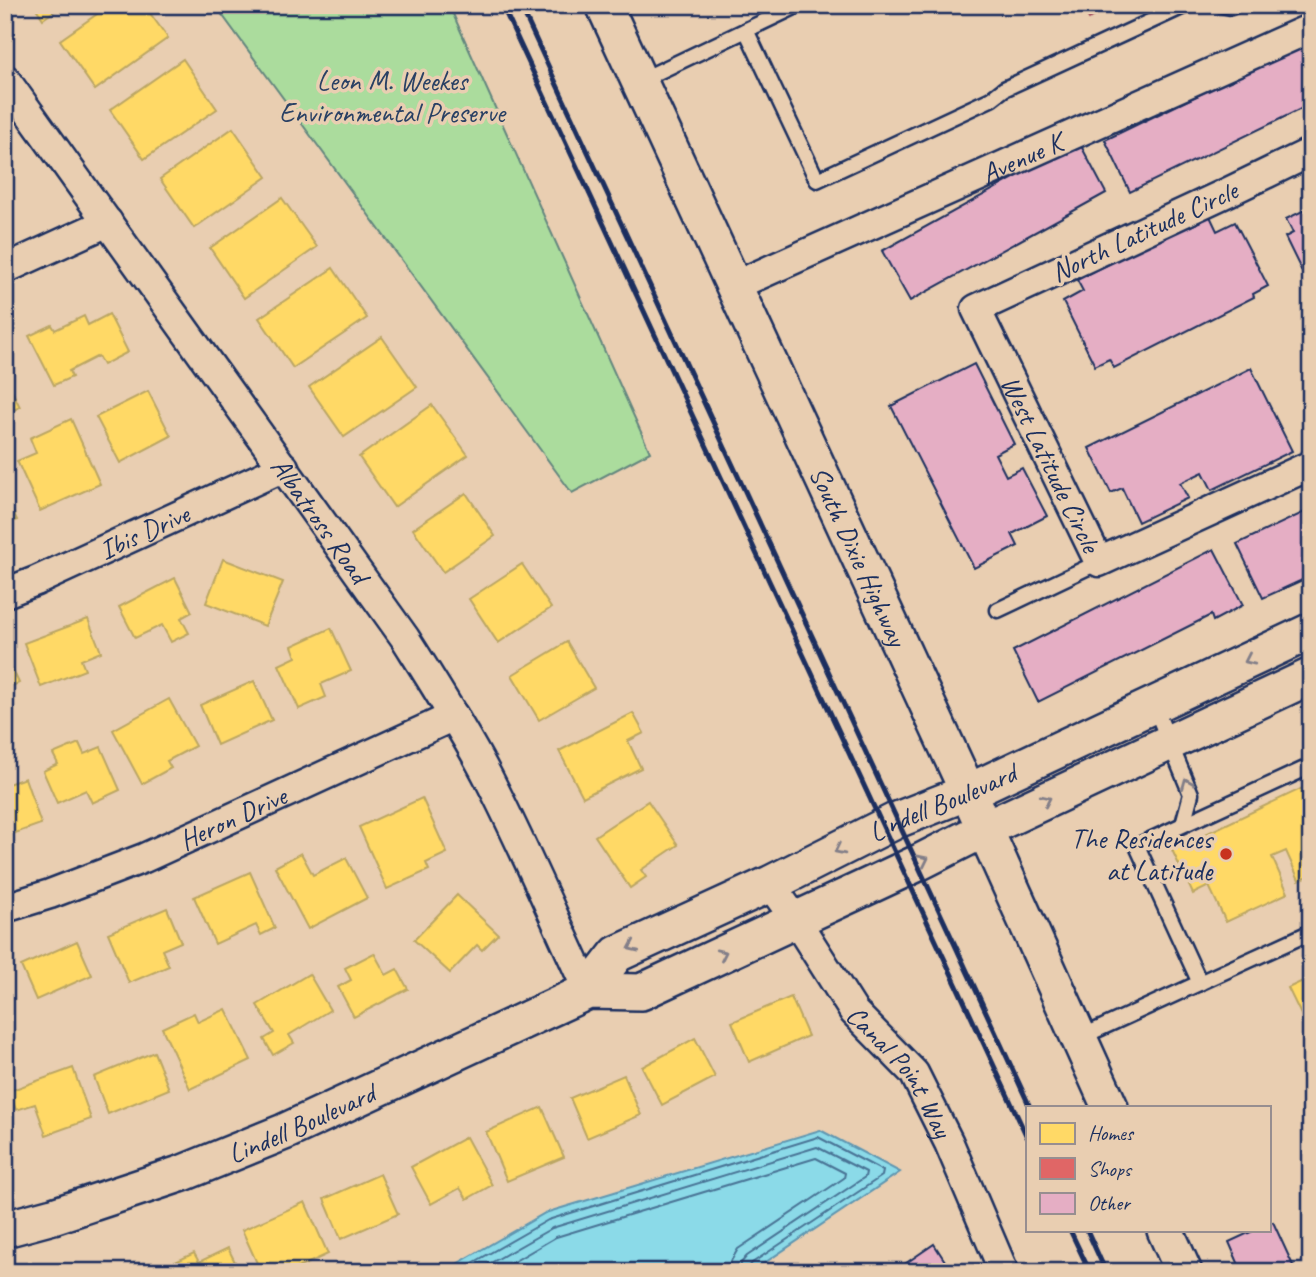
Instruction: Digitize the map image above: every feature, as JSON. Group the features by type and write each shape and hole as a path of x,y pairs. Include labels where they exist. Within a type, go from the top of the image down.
{"street":[{"name":"South Dixie Highway","path":"604,5 985,829 1110,1106"},
{"name":"Avenue K","path":"734,286 1311,28"},
{"name":"Albatross Road","path":"5,79 405,638 487,775 588,991"},
{"name":"North Latitude Circle","path":"976,309 1311,152"},
{"path":"5,269 108,222"},
{"name":"West Latitude Circle","path":"976,309 1099,562 1311,465"},
{"name":"Ibis Drive","path":"5,593 284,467"},
{"name":"Lindell Boulevard","path":"588,991 617,954 770,884 897,820 968,792 1311,631"},
{"name":"Lindell Boulevard","path":"5,1229 183,1173 284,1132 588,991 641,992 1311,676"},
{"name":"Heron Drive","path":"5,908 144,858 454,716"},
{"name":"Canal Point Way","path":"770,884 854,1012 914,1073 949,1143 1004,1272"},
{"path":"1166,1232 1184,1272"}],"lane":[{"path":"639,80 799,5"},
{"path":"746,30 817,180 1186,5"},
{"path":"1222,5 1235,5"},
{"path":"998,610 1099,562"},
{"path":"1154,704 1191,794 1183,824"},
{"path":"1200,983 1137,846 1311,766"},
{"path":"1079,1038 1311,932"}],"green space":[{"name":"Leon M. Weekes Environmental Preserve","path":"215,5 449,5 650,452 572,493"}],"water":[{"path":"820,1130 900,1172 751,1272 443,1272 545,1213"}],"building: Homes":[{"path":"34,5 63,5 43,19"},
{"path":"110,5 144,5 168,38 95,90 60,40"},
{"path":"183,59 217,109 144,159 110,110"},
{"path":"233,128 267,177 194,228 160,179"},
{"path":"282,198 317,247 244,298 210,248"},
{"path":"333,268 367,318 293,368 259,318"},
{"path":"109,314 128,352 103,365 98,356 69,371 72,377 54,385 29,336 52,325 55,330 84,316 88,325"},
{"path":"382,337 417,387 344,437 309,387"},
{"path":"5,377 20,407 5,414"},
{"path":"148,391 171,436 120,463 96,417"},
{"path":"432,405 468,455 394,507 359,457"},
{"path":"71,419 100,484 40,511 17,461 36,453 30,438"},
{"path":"466,493 495,536 443,572 413,529"},
{"path":"5,496 17,520 5,526"},
{"path":"223,559 283,582 265,626 206,603"},
{"path":"522,564 551,608 498,643 469,599"},
{"path":"175,578 192,612 181,618 189,633 171,642 162,625 135,638 119,607"},
{"path":"88,619 101,652 81,660 85,670 41,687 24,643"},
{"path":"331,628 351,671 321,684 326,697 299,709 279,665 296,657 292,646"},
{"path":"567,642 594,688 539,720 512,675"},
{"path":"5,653 19,683 5,689"},
{"path":"254,681 272,720 217,745 200,705"},
{"path":"169,699 195,746 167,761 171,768 142,784 113,730"},
{"path":"633,713 644,733 628,741 641,768 583,797 559,751"},
{"path":"79,743 84,754 101,747 120,790 92,803 86,790 57,803 43,771 58,764 53,754"},
{"path":"25,778 41,824 7,836 5,785"},
{"name":"The Residences at Latitude","path":"1311,784 1311,875 1299,880 1286,851 1272,857 1288,893 1226,922 1209,886 1193,894 1172,850"},
{"path":"422,798 447,853 426,863 429,870 387,889 359,827"},
{"path":"648,801 678,845 641,870 646,877 630,888 595,836"},
{"path":"301,853 313,875 346,858 367,898 308,929 275,867"},
{"path":"250,872 275,928 261,935 256,925 215,944 194,897"},
{"path":"457,895 498,934 482,950 477,945 450,973 414,940"},
{"path":"167,908 181,942 162,950 169,966 129,983 108,933"},
{"path":"77,941 92,975 36,1000 21,966"},
{"path":"374,953 386,975 397,969 408,989 354,1017 338,987 351,980 345,968"},
{"path":"309,974 330,1010 289,1035 294,1043 273,1055 264,1039 274,1033 257,1005"},
{"path":"1311,977 1311,1035 1288,988"},
{"path":"791,997 808,1036 749,1062 732,1022"},
{"path":"226,1009 251,1060 190,1089 162,1028 194,1013 198,1022"},
{"path":"695,1038 715,1077 662,1105 642,1067"},
{"path":"154,1052 169,1089 108,1114 94,1077"},
{"path":"73,1068 91,1119 46,1135 35,1104 16,1110 9,1091"},
{"path":"624,1075 641,1115 587,1138 570,1098"},
{"path":"542,1107 564,1157 507,1181 486,1132"},
{"path":"466,1137 492,1185 467,1199 460,1188 431,1204 411,1167"},
{"path":"380,1174 398,1214 341,1239 324,1199"},
{"path":"305,1202 328,1254 289,1272 261,1272 242,1230"},
{"path":"228,1248 240,1272 170,1272 167,1266 194,1253 199,1262"}],"building: Shops":[{"path":"1082,5 1117,5 1089,19"}],"building: Other":[{"path":"1308,42 1311,47 1311,104 1130,192 1105,140"},
{"path":"1079,142 1106,193 910,301 882,251"},
{"path":"1311,207 1311,290 1285,237 1293,233 1286,219"},
{"path":"1209,214 1217,231 1235,222 1268,286 1253,294 1254,297 1114,368 1109,359 1095,366 1063,302 1083,291 1077,280"},
{"path":"974,364 1014,444 995,454 1006,476 1022,468 1047,516 1012,534 1018,546 974,568 891,406"},
{"path":"1251,368 1292,451 1212,490 1203,472 1180,483 1188,498 1138,522 1122,488 1111,493 1089,448"},
{"path":"1311,509 1311,576 1263,598 1237,544"},
{"path":"1214,549 1243,605 1213,621 1211,615 1038,702 1013,651"},
{"path":"1273,1222 1296,1272 1242,1272 1229,1242 1251,1232 1270,1232 1270,1223"},
{"path":"934,1244 952,1272 897,1272 896,1270"}],"railway":[{"path":"502,5 1026,1135"},
{"path":"520,5 1030,1106"},
{"path":"1071,1232 1090,1272"},
{"path":"1088,1232 1106,1272"}],"place":[{"name":"The Residences at Latitude","path":"1226,854"}]}
